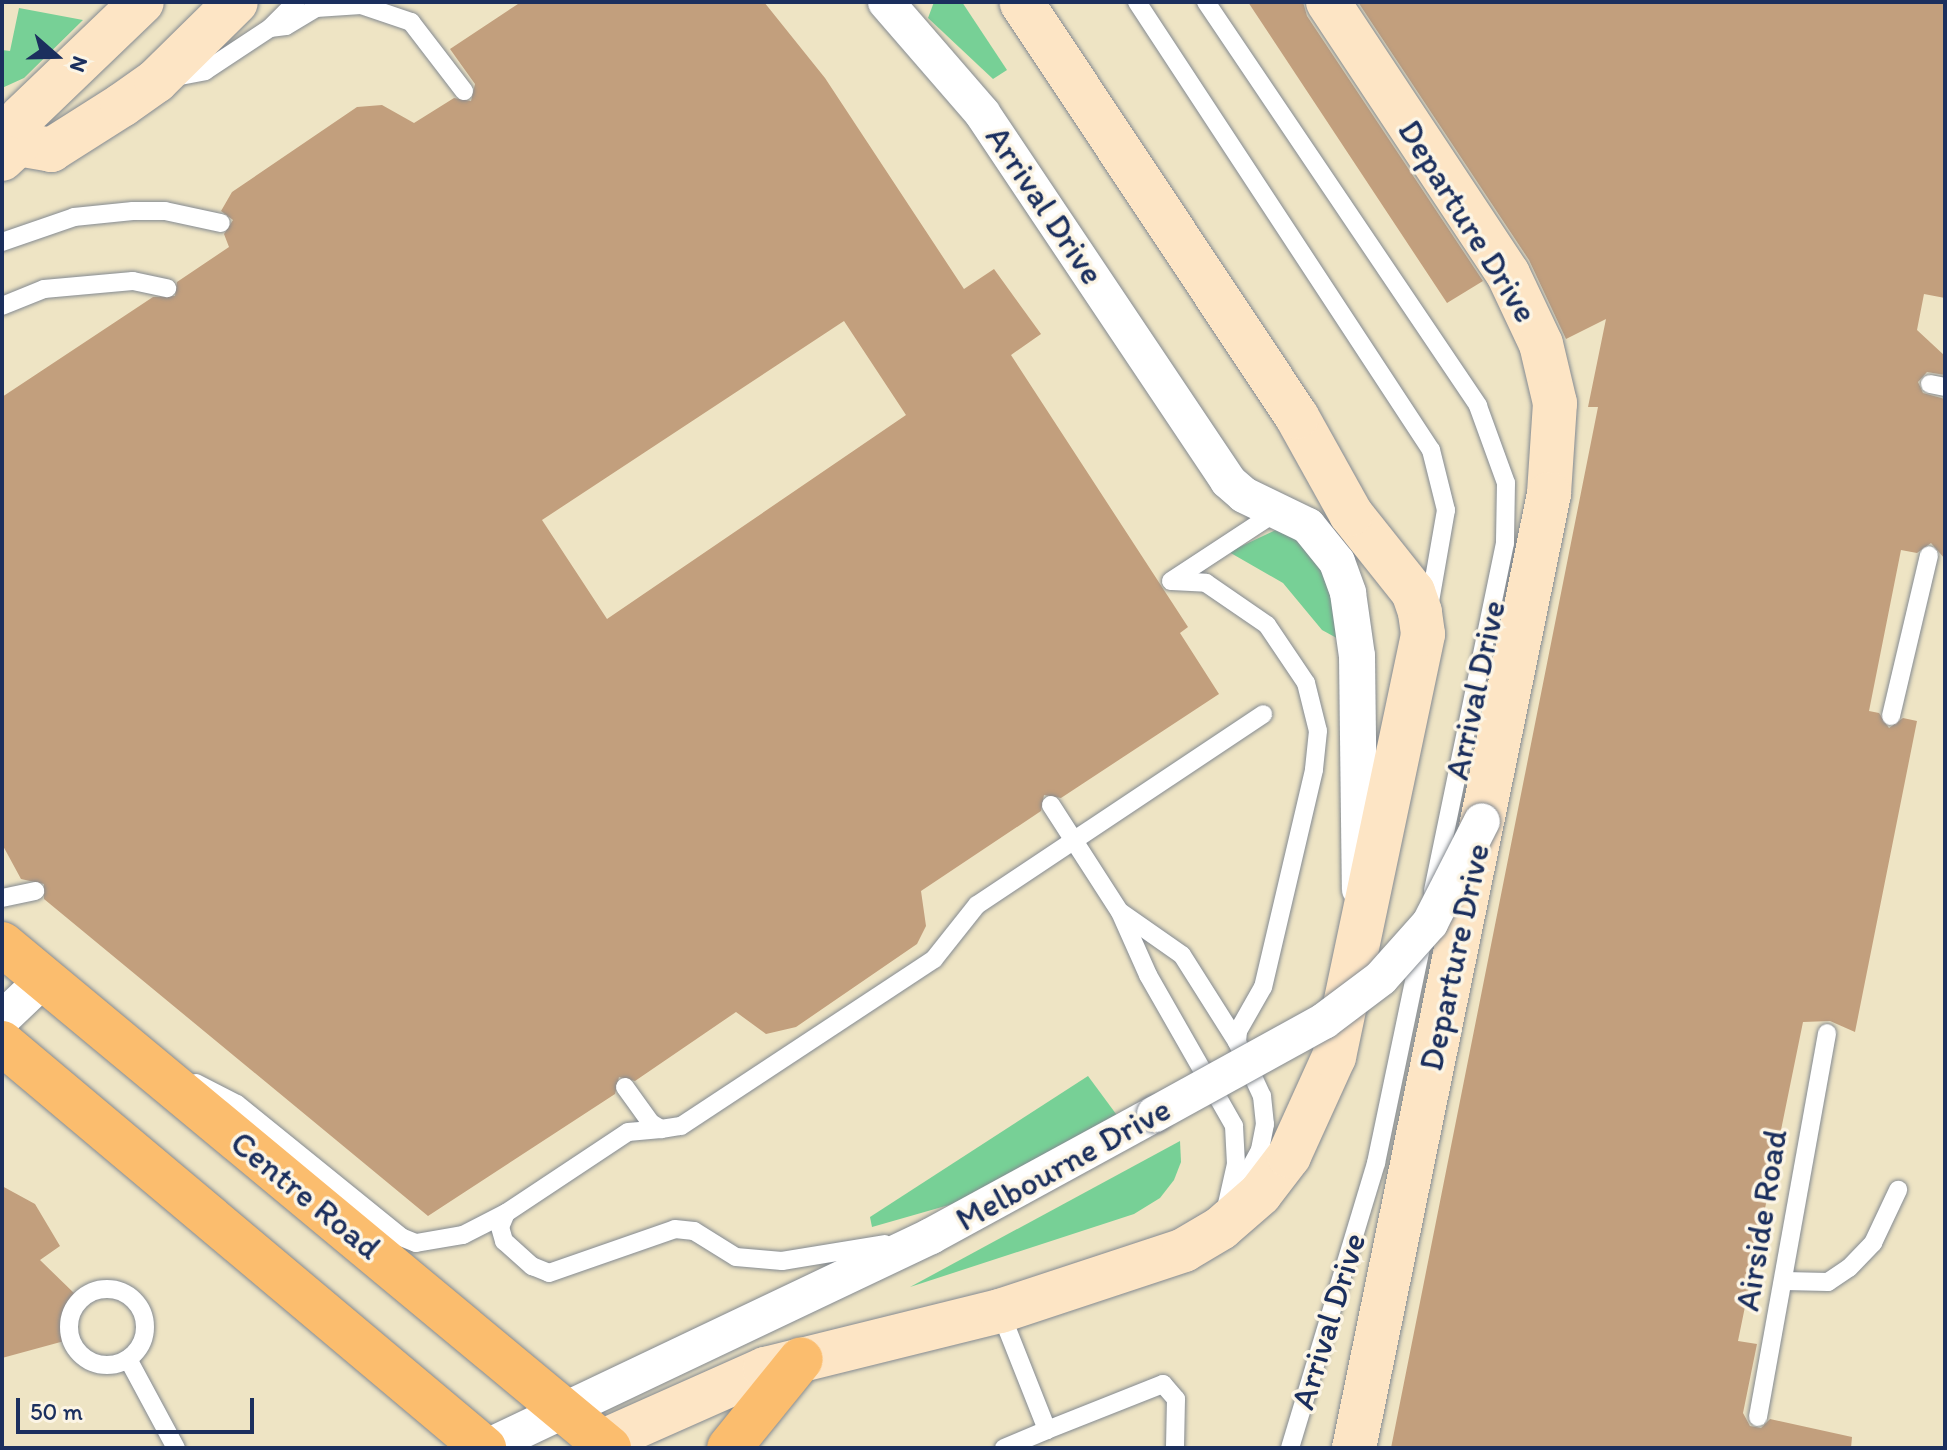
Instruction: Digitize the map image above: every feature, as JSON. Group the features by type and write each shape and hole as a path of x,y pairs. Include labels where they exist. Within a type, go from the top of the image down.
{"main road":[{"name":"Centre Road","path":"2,944 411,1279 600,1446"},
{"path":"2,1043 484,1448"},
{"path":"729,1448 801,1359"}],"street":[{"path":"142,2 22,117 10,152 51,150 156,81 236,2"},
{"name":"Arrival Drive","path":"886,2 982,113 1228,481 1244,495 1279,510 1321,539 1337,562 1348,593 1360,722 1357,836 1363,923"},
{"name":"Arrival Drive","path":"1021,2 1297,417 1343,502 1413,592 1423,634 1334,1057 1320,1098 1289,1156 1260,1194 1221,1228"},
{"name":"Departure Drive","path":"1328,2 1508,274 1534,325 1552,386 1549,494 1354,1448"},
{"name":"Melbourne Drive","path":"484,1448 931,1236 1324,1021 1381,978 1430,923 1482,821"},
{"path":"2,1019 44,979"},
{"path":"600,1446 668,1408 801,1359 1000,1311 1160,1259 1221,1228"}],"lane":[{"path":"156,81 205,71 270,28 296,2"},
{"name":"Arrival Drive","path":"1137,2 1431,450 1446,510 1423,634"},
{"name":"Arrival Drive","path":"1206,2 1478,406 1489,425 1508,501 1505,543 1376,1163 1290,1448"},
{"path":"270,28 286,26 323,6 361,5 391,12 429,40 464,91"},
{"path":"2,242 74,217 133,211 165,211 221,223"},
{"path":"2,306 44,289 133,281 167,288"},
{"path":"1237,1042 1238,1031 1263,987 1314,770 1315,708 1291,658 1267,625 1206,583 1167,584 1279,510"},
{"path":"1891,716 1929,555"},
{"path":"122,1045 237,1104 401,1237 416,1243 434,1242 506,1213 628,1132 681,1126 922,968 977,905 1263,714"},
{"path":"1051,805 1120,912 1148,975 1234,1126 1236,1164 1221,1228"},
{"path":"2,898 35,891"},
{"path":"1120,912 1182,955 1237,1042 1262,1096 1265,1124 1260,1150 1221,1228"},
{"name":"Airside Road","path":"1758,1417 1785,1281 1827,1033"},
{"path":"625,1087 645,1117 661,1129"},
{"path":"1785,1281 1828,1282 1849,1268 1873,1243 1898,1190"},
{"path":"506,1213 500,1227 504,1241 532,1266 549,1273 675,1229 694,1231 736,1257 782,1261 931,1236"},
{"path":"104,1289 117,1290 138,1304 145,1328 128,1359 99,1365 79,1354 68,1332 73,1308 82,1298 104,1289"},
{"path":"1000,1311 1047,1430"},
{"path":"128,1359 176,1448"},
{"path":"1004,1448 1163,1384 1176,1399 1175,1448"}],"green space":[{"path":"934,2 962,2 1007,70 993,79 928,18"},
{"path":"19,8 83,20 24,78 2,88 2,50 10,51"},
{"path":"1282,527 1315,545 1344,642 1322,630 1283,583 1229,552"},
{"path":"1088,1076 1119,1118 963,1201 872,1227 870,1217"},
{"path":"1180,1141 1181,1162 1174,1180 1160,1198 1134,1214 910,1287"}],"building":[{"path":"521,2 764,2 825,78 964,289 994,269 1041,334 1011,355 1188,627 1180,633 1219,694 1061,798 1044,795 1041,811 921,891 926,926 917,944 796,1027 766,1034 736,1012 635,1081 619,1077 615,1094 428,1216 44,899 44,884 21,879 2,844 2,397 153,297 175,296 177,282 229,247 224,234 233,220 221,211 232,192 357,107 382,105 414,123 454,98 471,101 475,84 450,49","holes":["844,321 906,415 607,619 542,520"]},
{"path":"1248,2 1303,2 1307,16 1483,281 1447,303"},
{"path":"1358,2 1945,2 1945,298 1924,294 1917,330 1945,356 1945,375 1927,372 1918,382 1923,393 1945,399 1945,559 1931,543 1917,553 1901,550 1869,711 1879,713 1889,728 1903,718 1917,721 1855,1032 1830,1021 1803,1022 1738,1341 1757,1344 1743,1413 1750,1426 1761,1428 1770,1419 1852,1437 1851,1448 1391,1448 1598,407 1588,407 1606,319 1566,339 1529,260"},
{"path":"2,1186 35,1204 60,1246 40,1260 77,1296 67,1320 68,1340 2,1358"}]}
